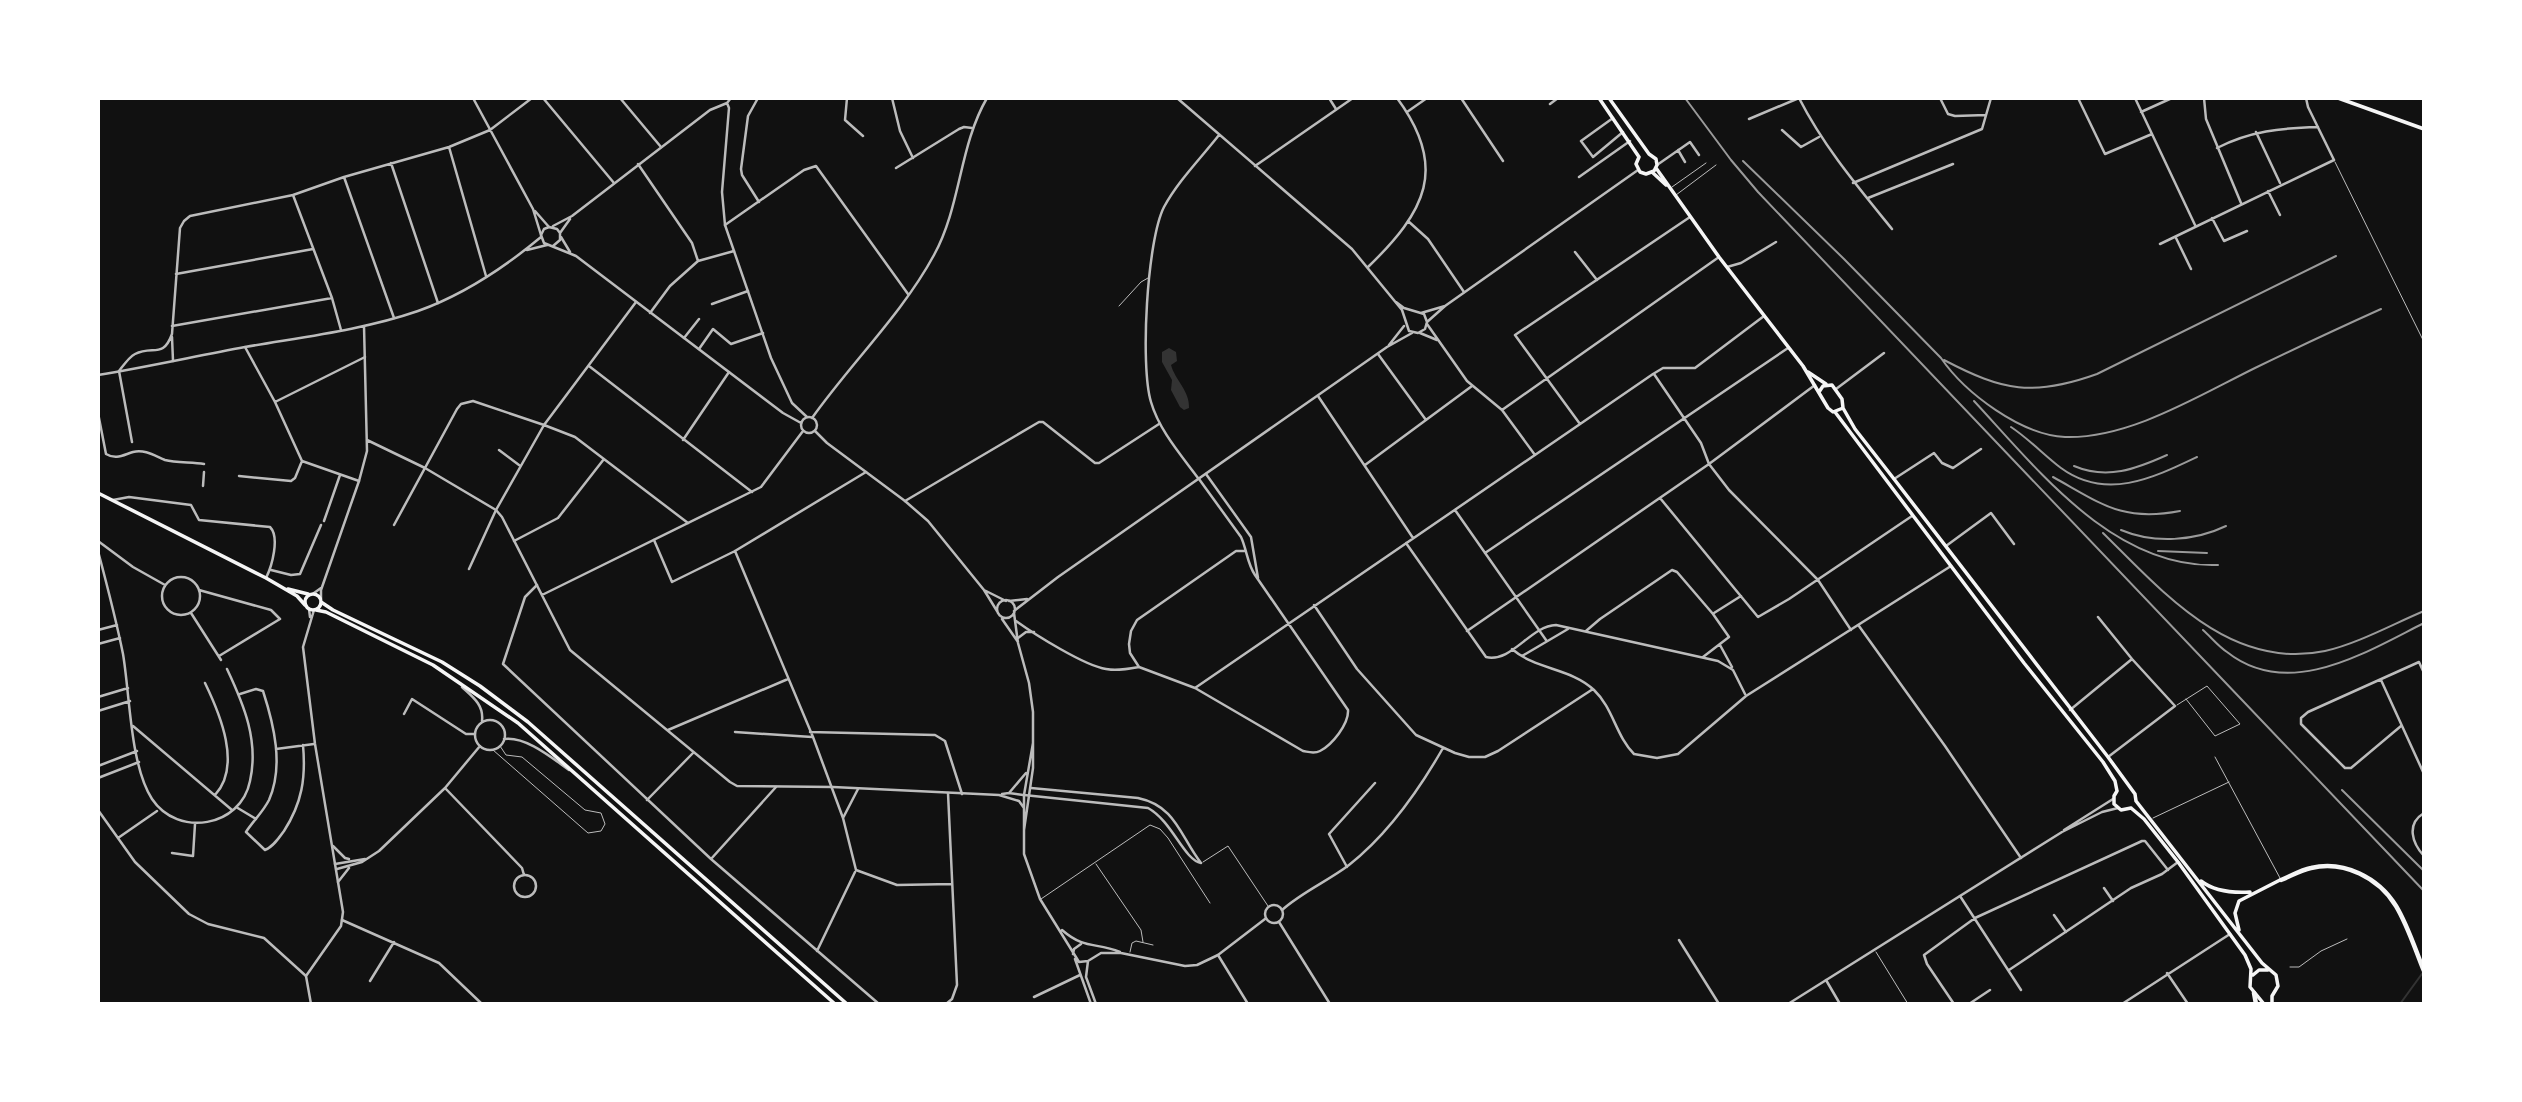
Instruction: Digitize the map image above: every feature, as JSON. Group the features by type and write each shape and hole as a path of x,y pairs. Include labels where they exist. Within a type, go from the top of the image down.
{"highway":[{"path":"2281,880 2324,866 2344,868 2364,875 2380,886 2395,905 2423,969"},
{"path":"2256,995 2256,1004"}],"main road":[{"path":"1599,98 1639,157"},
{"path":"1609,98 1649,154 1654,157 1656,166 1689,217 1806,370 1828,408 1835,412 2103,762 2115,781 2117,791"},
{"path":"2338,98 2424,129"},
{"path":"1639,157 1649,154"},
{"path":"1639,157 1636,164 1638,170 1644,174 1652,173 1671,189"},
{"path":"1652,173 1656,166"},
{"path":"1806,370 1838,391 1843,408 1856,429 1894,480 2108,757 2136,801 2269,971 2276,975 2277,991 2272,996 2272,1004"},
{"path":"1819,392 1826,384"},
{"path":"1835,412 1843,408"},
{"path":"98,493 266,578 297,596 311,608 334,616 449,675 518,723 835,1004"},
{"path":"280,586 312,594 332,610 442,662 480,686 528,722 848,1004"},
{"path":"311,608 305,599 312,594"},
{"path":"311,608 321,600"},
{"path":"2130,789 2117,791 2113,799 2118,808 2124,810 2131,808 2136,801"},
{"path":"2131,808 2157,835 2230,934 2245,955 2252,977"},
{"path":"2195,875 2206,885 2220,890 2253,892"},
{"path":"2241,935 2235,918 2235,908 2239,901 2281,880"},
{"path":"2264,1004 2250,984 2252,977 2259,971 2269,971"},
{"path":"2256,995 2272,996"}],"street":[{"path":"473,98 533,209 541,236 547,245"},
{"path":"173,361 172,326 176,274 180,228 184,220 190,216 293,195 344,177 449,147 490,130 532,98"},
{"path":"543,98 614,183"},
{"path":"620,98 661,147"},
{"path":"98,374 364,326 438,303 527,250 544,229 572,216 710,110 727,103 731,98"},
{"path":"758,98 748,116 741,169 759,202"},
{"path":"847,98 845,120 863,136"},
{"path":"892,98 900,131 913,158"},
{"path":"812,418 908,294 934,254 945,230 972,128 987,98"},
{"path":"1177,98 1352,249 1396,302 1412,332"},
{"path":"1329,98 1336,109"},
{"path":"1255,166 1351,98"},
{"path":"1368,267 1408,221 1424,190 1425,154 1419,134 1397,98"},
{"path":"1407,112 1427,98"},
{"path":"1461,98 1503,161"},
{"path":"1550,104 1558,98"},
{"path":"1749,119 1799,98 1820,137 1853,183 1892,229"},
{"path":"1940,98 1948,114 1986,115"},
{"path":"1853,183 1982,129 1991,98"},
{"path":"2078,98 2105,154 2152,134"},
{"path":"2135,98 2196,226"},
{"path":"2141,112 2172,98"},
{"path":"2204,98 2206,119 2242,204"},
{"path":"2160,244 2334,160 2306,98"},
{"path":"727,103 729,108 722,192 725,225 763,333 792,403 817,424 815,431"},
{"path":"1613,118 1581,141 1593,157 1623,132"},
{"path":"2217,148 2256,132 2318,127"},
{"path":"896,168 959,129 972,128"},
{"path":"1782,130 1801,147 1820,137"},
{"path":"2256,132 2280,184"},
{"path":"1015,620 1103,669 1139,667 1195,688 1303,751 1317,752 1323,749 1341,729 1348,716 1345,704 1255,575 1248,563 1241,537 1160,423 1151,402 1146,378 1153,240 1164,208 1219,135"},
{"path":"1579,177 1630,141"},
{"path":"1656,166 1690,142 1699,155"},
{"path":"449,147 486,276"},
{"path":"1678,150 1685,162"},
{"path":"391,163 438,303"},
{"path":"1867,199 1952,163"},
{"path":"638,164 692,243 698,261"},
{"path":"725,225 804,170 818,167 908,294"},
{"path":"1420,333 1445,306 1638,170"},
{"path":"344,177 394,318"},
{"path":"2268,191 2280,215"},
{"path":"293,195 332,298 341,330"},
{"path":"533,209 560,235 572,254"},
{"path":"553,246 558,243 572,216"},
{"path":"1580,424 1515,335 1689,217"},
{"path":"2213,218 2224,241 2247,231"},
{"path":"1408,221 1428,239 1464,292"},
{"path":"2175,236 2191,269"},
{"path":"1727,267 1741,263 1776,242"},
{"path":"527,250 547,245 572,254 792,420 801,423"},
{"path":"176,274 313,249"},
{"path":"650,313 670,286 698,261 734,251"},
{"path":"1575,252 1597,280"},
{"path":"1502,410 1719,257"},
{"path":"712,304 748,291"},
{"path":"172,326 332,298"},
{"path":"469,569 496,510 544,425 636,302"},
{"path":"1396,302 1404,308 1421,313 1445,306"},
{"path":"1387,347 1414,312"},
{"path":"1421,313 1472,386 1502,410 1535,455"},
{"path":"1195,688 1653,374 1663,368 1695,368 1764,316"},
{"path":"683,339 699,318"},
{"path":"321,600 324,582 366,461 364,326"},
{"path":"698,350 713,329 731,344 763,333"},
{"path":"1000,616 1007,618 1027,600 1387,347 1412,332 1439,342"},
{"path":"132,442 119,371 132,355 165,348 172,334"},
{"path":"245,347 275,401 302,461 359,481"},
{"path":"1485,553 1788,348"},
{"path":"1838,391 1884,353"},
{"path":"1378,354 1426,420"},
{"path":"275,401 365,357"},
{"path":"589,366 751,492"},
{"path":"683,440 729,373"},
{"path":"1653,374 1701,443 1709,464 1729,490 1818,580 1851,631"},
{"path":"1467,631 1709,464 1815,385"},
{"path":"1365,465 1472,386"},
{"path":"1318,396 1413,538"},
{"path":"394,525 461,404 473,401 575,438 688,523"},
{"path":"98,413 106,454 110,457 126,457 133,452 151,453 164,460 204,464"},
{"path":"801,423 807,417"},
{"path":"905,501 1040,422 1089,460 1099,463 1160,423"},
{"path":"801,423 803,431"},
{"path":"803,431 815,431"},
{"path":"542,596 761,487 803,431"},
{"path":"815,431 928,522 984,590 1018,640"},
{"path":"367,440 425,468 496,510 570,650 737,786 833,787 999,795 1009,793 1148,808 1162,817 1191,859 1201,863"},
{"path":"1894,480 1934,453 1942,463 1953,468 1981,449"},
{"path":"499,450 520,466"},
{"path":"514,541 558,518 604,459"},
{"path":"239,477 291,481 302,461"},
{"path":"203,486 204,472"},
{"path":"654,540 673,582 735,551 866,472"},
{"path":"1206,474 1251,537 1259,581"},
{"path":"271,570 291,575 300,574 340,475"},
{"path":"113,500 129,497 191,505 199,520 271,527 275,534 271,570 266,578"},
{"path":"1660,498 1756,616 1761,617 1912,515"},
{"path":"1455,510 1546,640"},
{"path":"1946,546 1991,513 2014,544"},
{"path":"98,541 133,567 165,585"},
{"path":"1406,543 1486,657 1497,658 1539,629 1556,625 1703,657 1724,663 1733,670"},
{"path":"98,551 120,638 137,751 146,786 160,809 174,818 195,824 216,821 234,808 244,797 250,784 253,752 250,727 240,694 227,669"},
{"path":"735,551 833,787 856,870 817,951"},
{"path":"1139,667 1130,653 1129,644 1131,631 1137,620 1236,551 1245,551"},
{"path":"1248,563 1254,561"},
{"path":"1512,649 1521,657 1576,678 1593,689 1604,701 1629,749 1642,756 1675,756 1746,696 1951,566"},
{"path":"1586,631 1672,570 1677,572 1713,614 1729,637 1703,657"},
{"path":"174,578 186,578 199,590 199,603 191,612 174,614 165,607 162,596 165,585 174,578"},
{"path":"312,594 319,590 324,582"},
{"path":"537,586 525,597 503,664 711,859 879,1004"},
{"path":"191,612 220,658 280,619 271,610 199,590"},
{"path":"984,590 1013,605 1018,640 1030,683 1033,743 1031,788 1024,831"},
{"path":"1713,614 1741,596"},
{"path":"997,611 999,604 1007,601 1027,600"},
{"path":"1314,605 1357,669 1416,735 1469,757 1485,757 1498,751 1593,689"},
{"path":"306,976 336,934 342,920 303,648 311,608"},
{"path":"2098,617 2175,706 2108,757"},
{"path":"98,630 117,625"},
{"path":"1859,626 2021,858"},
{"path":"1521,657 1567,629"},
{"path":"1018,640 1026,632 1034,632"},
{"path":"98,644 120,638"},
{"path":"1720,645 1746,696"},
{"path":"2070,710 2132,659"},
{"path":"2401,726 2351,768 2345,768 2301,724 2301,718 2308,712 2419,662 2424,673"},
{"path":"449,675 478,702 483,714 475,734"},
{"path":"668,730 788,679"},
{"path":"2381,680 2424,774"},
{"path":"205,683 218,711 227,753 227,771 221,789 215,795"},
{"path":"98,697 128,688"},
{"path":"240,694 256,689 263,691 273,722 275,778 268,801 246,832 265,850 282,834 300,801 305,771 303,745"},
{"path":"404,713 412,699 466,734 475,734"},
{"path":"98,710 130,701"},
{"path":"480,746 493,750 500,746 504,739 504,730 499,723 491,720 482,722"},
{"path":"133,726 215,795 256,820"},
{"path":"735,732 813,737"},
{"path":"810,732 941,737 945,741 962,794"},
{"path":"475,734 480,746"},
{"path":"504,739 513,738 529,745 579,778"},
{"path":"1033,743 1024,795 1024,854 1040,900 1060,928 1074,956 1091,1004"},
{"path":"276,749 315,744"},
{"path":"336,869 368,859 379,851 444,788 480,746"},
{"path":"1282,910 1346,867 1381,835 1443,747"},
{"path":"98,766 137,751"},
{"path":"647,800 694,752"},
{"path":"98,778 139,762"},
{"path":"1009,793 1028,770"},
{"path":"1346,867 1329,834 1375,783"},
{"path":"711,859 776,787"},
{"path":"444,788 522,868 524,875 533,880 536,886 533,893 524,898 517,895 514,888 515,881 524,875"},
{"path":"1031,788 1138,798 1156,803 1170,814 1201,863"},
{"path":"843,818 858,789"},
{"path":"946,1004 952,999 957,985 948,793"},
{"path":"999,795 1019,801 1024,808"},
{"path":"2062,832 2113,799"},
{"path":"1788,1004 2062,832 2102,812 2118,808"},
{"path":"98,810 135,862 189,914 208,924 264,938 306,976 311,1004"},
{"path":"118,838 157,811"},
{"path":"2424,813 2416,820 2412,834 2413,842 2424,856"},
{"path":"172,853 192,856 195,824"},
{"path":"1954,1004 1927,964 1924,955 1975,918 2142,841 2168,870"},
{"path":"331,844 345,858 352,860"},
{"path":"335,864 368,859"},
{"path":"2009,970 2131,888 2168,870 2178,862"},
{"path":"338,882 353,865"},
{"path":"856,870 897,885 952,884"},
{"path":"2104,887 2113,901"},
{"path":"1960,896 2021,990"},
{"path":"1277,905 1282,910 1283,916 1279,922 1271,923 1265,919 1268,906 1277,905"},
{"path":"2054,915 2066,932"},
{"path":"1074,956 1083,962 1090,954 1121,953 1197,965 1218,955 1265,919"},
{"path":"342,920 439,963 482,1004"},
{"path":"1279,922 1330,1004"},
{"path":"1060,928 1083,944 1090,954 1086,977 1096,1004"},
{"path":"2122,1004 2230,934"},
{"path":"1679,940 1719,1004"},
{"path":"370,981 394,942"},
{"path":"1074,956 1077,945 1083,944"},
{"path":"1090,954 1121,953"},
{"path":"1218,955 1248,1004"},
{"path":"2167,973 2188,1004"},
{"path":"1034,997 1080,975"},
{"path":"1826,980 1840,1004"},
{"path":"1969,1004 1990,990"}],"lane":[{"path":"2334,160 2424,342"},
{"path":"1671,189 1706,163"},
{"path":"1675,195 1716,165"},
{"path":"1119,306 1141,282 1150,277"},
{"path":"2175,706 2186,699 2207,686 2240,724 2215,736 2186,699"},
{"path":"493,750 588,833 601,831 605,824 601,813 585,810 522,757 506,755 500,746"},
{"path":"2215,757 2281,880"},
{"path":"2151,818 2228,782"},
{"path":"1040,900 1150,825 1160,829 1168,838 1210,904"},
{"path":"1201,863 1227,846 1268,906"},
{"path":"1095,862 1141,930 1143,942"},
{"path":"2290,967 2300,967 2320,951 2347,939"},
{"path":"1130,954 1132,943 1153,945"},
{"path":"1874,949 1908,1004"}],"shaded area":[{"path":"1169,348 1176,352 1177,361 1171,365 1189,402 1189,408 1184,410 1171,390 1172,380 1162,362 1162,352"}],"waterway":[{"path":"2400,1004 2424,971"}],"railway":[{"path":"1685,98 1758,192 2424,891"},
{"path":"1743,161 1844,259 1964,385 2013,420 2048,434 2065,437 2089,436 2114,431 2163,414 2381,309"},
{"path":"1944,360 1984,379 2019,387 2036,388 2074,381 2097,374 2336,256"},
{"path":"1974,401 2052,484 2112,533 2145,551 2180,562 2218,565"},
{"path":"2011,427 2061,468 2078,478 2095,483 2129,483 2164,472 2197,457"},
{"path":"2074,466 2098,472 2121,471 2167,455"},
{"path":"2053,477 2099,503 2127,512 2160,514 2180,511"},
{"path":"2121,530 2147,537 2174,539 2201,535 2226,526"},
{"path":"2103,533 2175,602 2201,622 2229,638 2259,649 2291,654 2325,651 2362,639 2424,611"},
{"path":"2158,551 2207,553"},
{"path":"2203,630 2224,650 2251,666 2276,672 2301,672 2353,658 2424,623"},
{"path":"2342,790 2424,871"}]}
